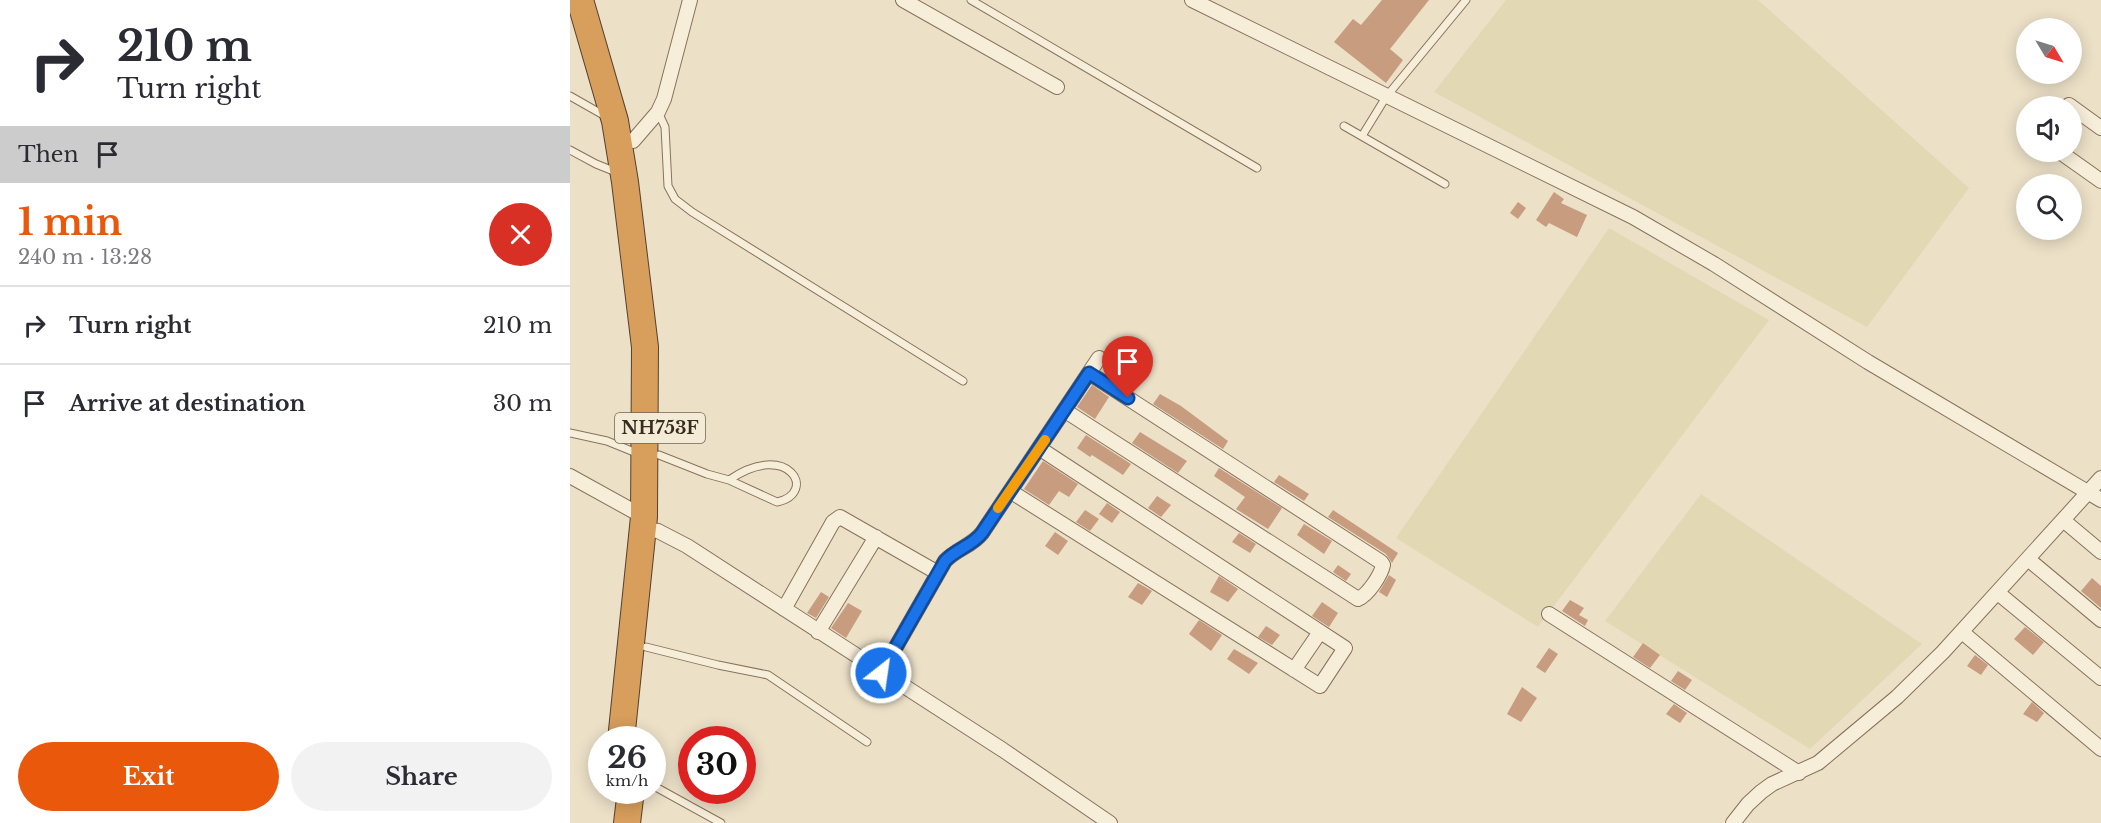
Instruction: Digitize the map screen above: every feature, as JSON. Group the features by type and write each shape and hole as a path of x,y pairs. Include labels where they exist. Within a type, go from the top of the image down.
{"highway":[{"name":"NH753F","path":"580,0 622,119 633,141 660,346 648,525 646,646 637,726"},
{"name":"NH753F","path":"597,0 622,119 624,174 645,347 652,456"},
{"name":"NH753F","path":"623,726 648,525"},
{"path":"612,823 614,804"},
{"path":"627,823 629,804"}],"street":[{"path":"633,141 658,112 664,99 690,0"},
{"path":"903,0 1057,87"},
{"path":"1192,0 1634,217 1714,264 1868,362 2101,500"},
{"path":"2082,114 2101,128"},
{"path":"2074,162 2101,181"},
{"path":"881,673 951,554 976,540 1099,358"},
{"path":"1064,410 1358,598 1364,597 1382,571 1381,562 1089,373"},
{"path":"1010,491 1320,686 1345,648 1039,448"},
{"path":"570,476 648,525 687,546 1003,750 1110,823"},
{"path":"1733,823 1761,792 1784,778 1818,763 1897,697 1962,632 2101,478"},
{"path":"784,609 836,519 840,517 938,573"},
{"path":"2063,520 2101,552"},
{"path":"818,632 876,537"},
{"path":"2028,559 2101,620"},
{"path":"1998,593 2101,678"},
{"path":"1549,614 1799,773"},
{"path":"1294,670 1320,632"},
{"path":"1962,632 2101,749"}],"lane":[{"path":"971,0 1257,168"},
{"path":"1362,136 1386,97 1466,0"},
{"path":"570,96 622,119"},
{"path":"658,112 665,127 668,186 675,199 692,212 963,381"},
{"path":"1344,126 1445,184"},
{"path":"570,150 596,164 624,174"},
{"path":"570,433 607,441 729,480 777,502 784,501 792,495 796,484 792,471 772,464 743,471 729,480"},
{"path":"646,646 718,665 768,675 867,742"},
{"path":"666,792 721,823"}],"shaded area":[{"path":"1506,0 1758,0 1969,188 1867,327 1434,92"},
{"path":"1609,228 1769,320 1538,627 1396,538"},
{"path":"1701,494 1922,644 1810,749 1605,621"}],"building":[{"path":"1382,0 1429,0 1390,49 1403,60 1386,83 1334,42 1353,19 1361,25"},
{"path":"1554,192 1564,199 1561,203 1587,215 1577,237 1549,223 1546,227 1536,220"},
{"path":"1518,202 1526,208 1518,219 1510,213"},
{"path":"1092,385 1109,397 1095,419 1077,407"},
{"path":"1160,394 1181,406 1228,441 1223,449 1153,404"},
{"path":"1140,432 1187,461 1178,473 1132,443"},
{"path":"1086,435 1131,464 1123,475 1077,448"},
{"path":"1043,461 1078,484 1069,497 1059,491 1049,505 1024,489"},
{"path":"1219,468 1282,508 1268,529 1236,509 1245,497 1214,476"},
{"path":"1279,475 1309,494 1304,501 1274,482"},
{"path":"1157,496 1171,505 1161,517 1148,508"},
{"path":"1107,503 1120,512 1112,523 1099,514"},
{"path":"1085,510 1099,519 1090,531 1076,522"},
{"path":"1333,510 1398,553 1392,563 1386,554 1328,517"},
{"path":"1304,524 1332,541 1324,554 1297,535"},
{"path":"1055,532 1068,541 1058,555 1045,546"},
{"path":"1239,533 1256,544 1250,553 1232,542"},
{"path":"1338,565 1351,574 1346,581 1333,572"},
{"path":"1389,575 1396,580 1387,597 1379,592"},
{"path":"1219,576 1238,589 1228,602 1210,592"},
{"path":"2092,578 2101,586 2101,608 2081,591"},
{"path":"1138,583 1152,591 1142,605 1128,597"},
{"path":"821,592 829,597 816,618 807,613"},
{"path":"1570,600 1584,608 1579,615 1588,620 1585,626 1562,611"},
{"path":"1322,602 1338,613 1329,627 1312,616"},
{"path":"848,603 862,611 846,638 831,628"},
{"path":"1199,620 1222,635 1211,651 1189,634"},
{"path":"1266,626 1280,635 1272,645 1258,637"},
{"path":"2025,627 2044,642 2033,655 2014,639"},
{"path":"1643,643 1660,655 1650,668 1633,657"},
{"path":"1549,648 1558,654 1545,673 1536,667"},
{"path":"1234,649 1258,663 1249,674 1227,659"},
{"path":"1975,655 1988,665 1981,675 1967,666"},
{"path":"1678,671 1692,680 1685,690 1671,681"},
{"path":"1522,687 1537,698 1521,722 1507,714"},
{"path":"2032,702 2044,713 2037,722 2023,714"},
{"path":"1674,704 1687,713 1680,723 1666,714"}],"slow traffic":[{"path":"998,508 1045,440"}],"route":[{"path":"881,673 945,561 951,554 976,540 982,533 1089,373 1128,398"}]}
